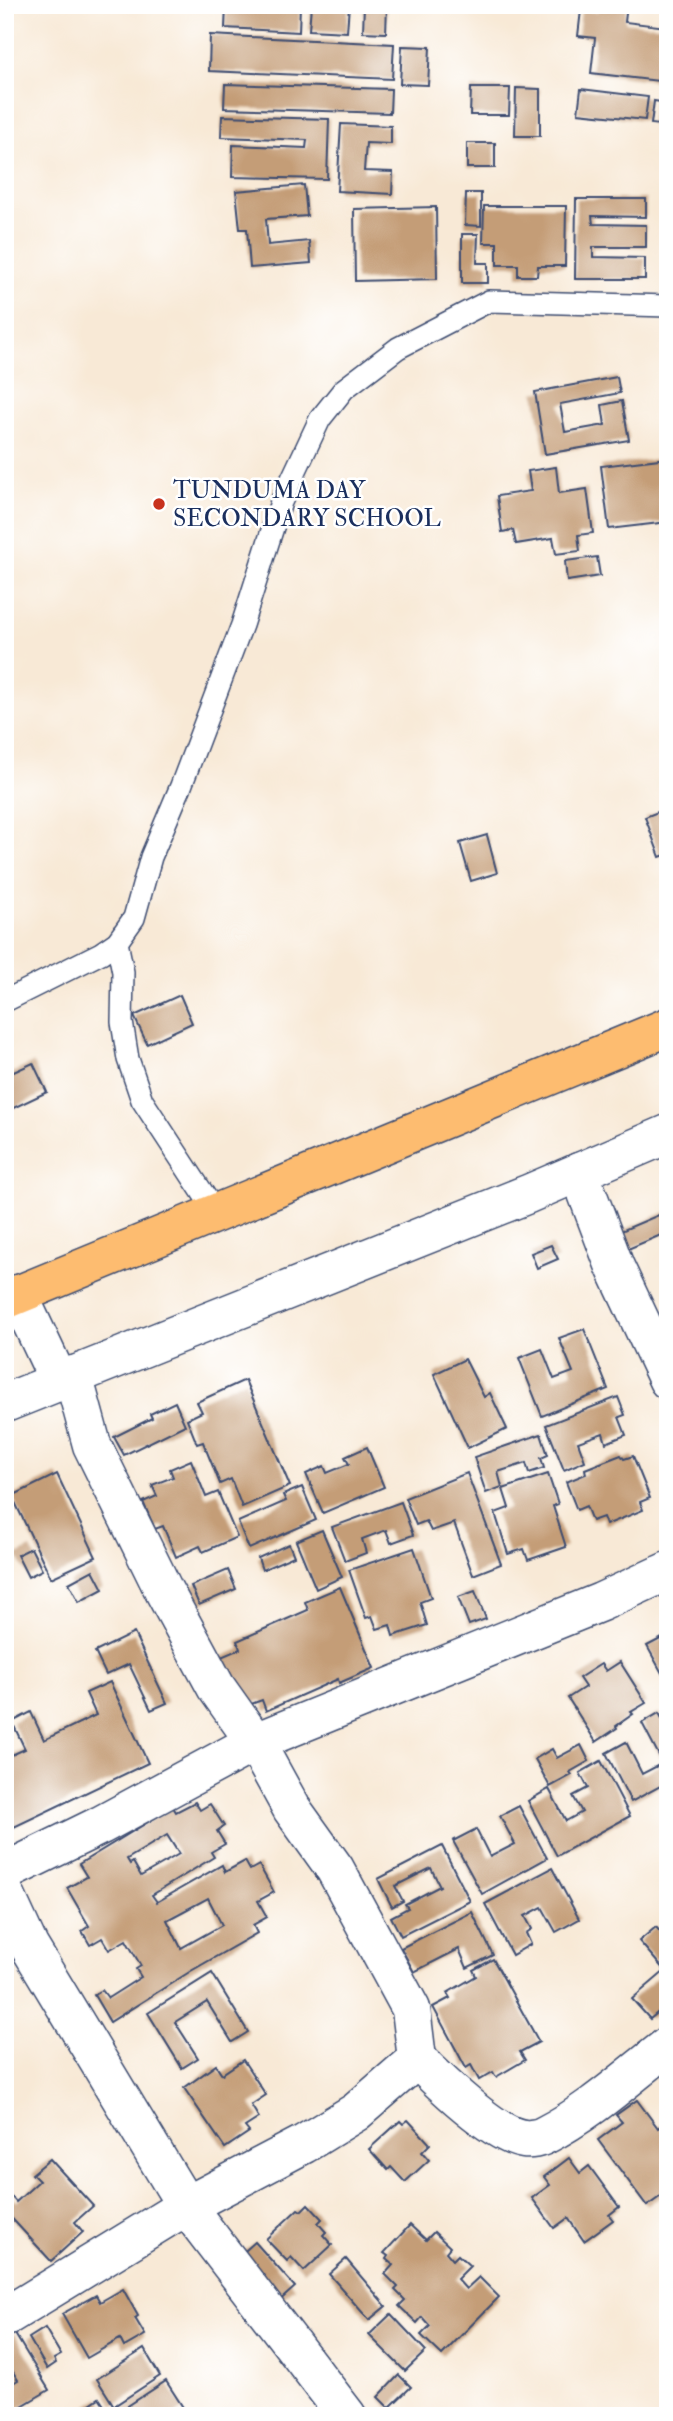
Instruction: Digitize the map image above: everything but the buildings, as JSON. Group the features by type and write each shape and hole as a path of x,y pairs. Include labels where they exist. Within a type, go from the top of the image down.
{"highway":[{"path":"12,1297 668,1027"}],"street":[{"path":"5,1403 668,1134"},
{"path":"579,1172 615,1267 668,1380"},
{"path":"12,1297 66,1378 92,1446 164,1591 216,1687 255,1742 292,1809 335,1869 411,2009 417,2059 449,2090 475,2110 507,2133 524,2139 543,2137 668,2046"},
{"path":"5,1872 102,1825 255,1742 601,1602 668,1571"},
{"path":"5,1894 29,1946 186,2206 347,2416"},
{"path":"5,2317 186,2206 304,2144 356,2112 417,2059"}],"lane":[{"path":"5,1001 101,953 117,942 134,918 151,857 242,625 281,502 320,419 344,389 398,348 489,301 668,306"},
{"path":"117,942 123,972 122,1022 128,1059 142,1100 216,1213"}],"place":[{"name":"TUNDUMA DAY SECONDARY SCHOOL","path":"159,504"}]}
